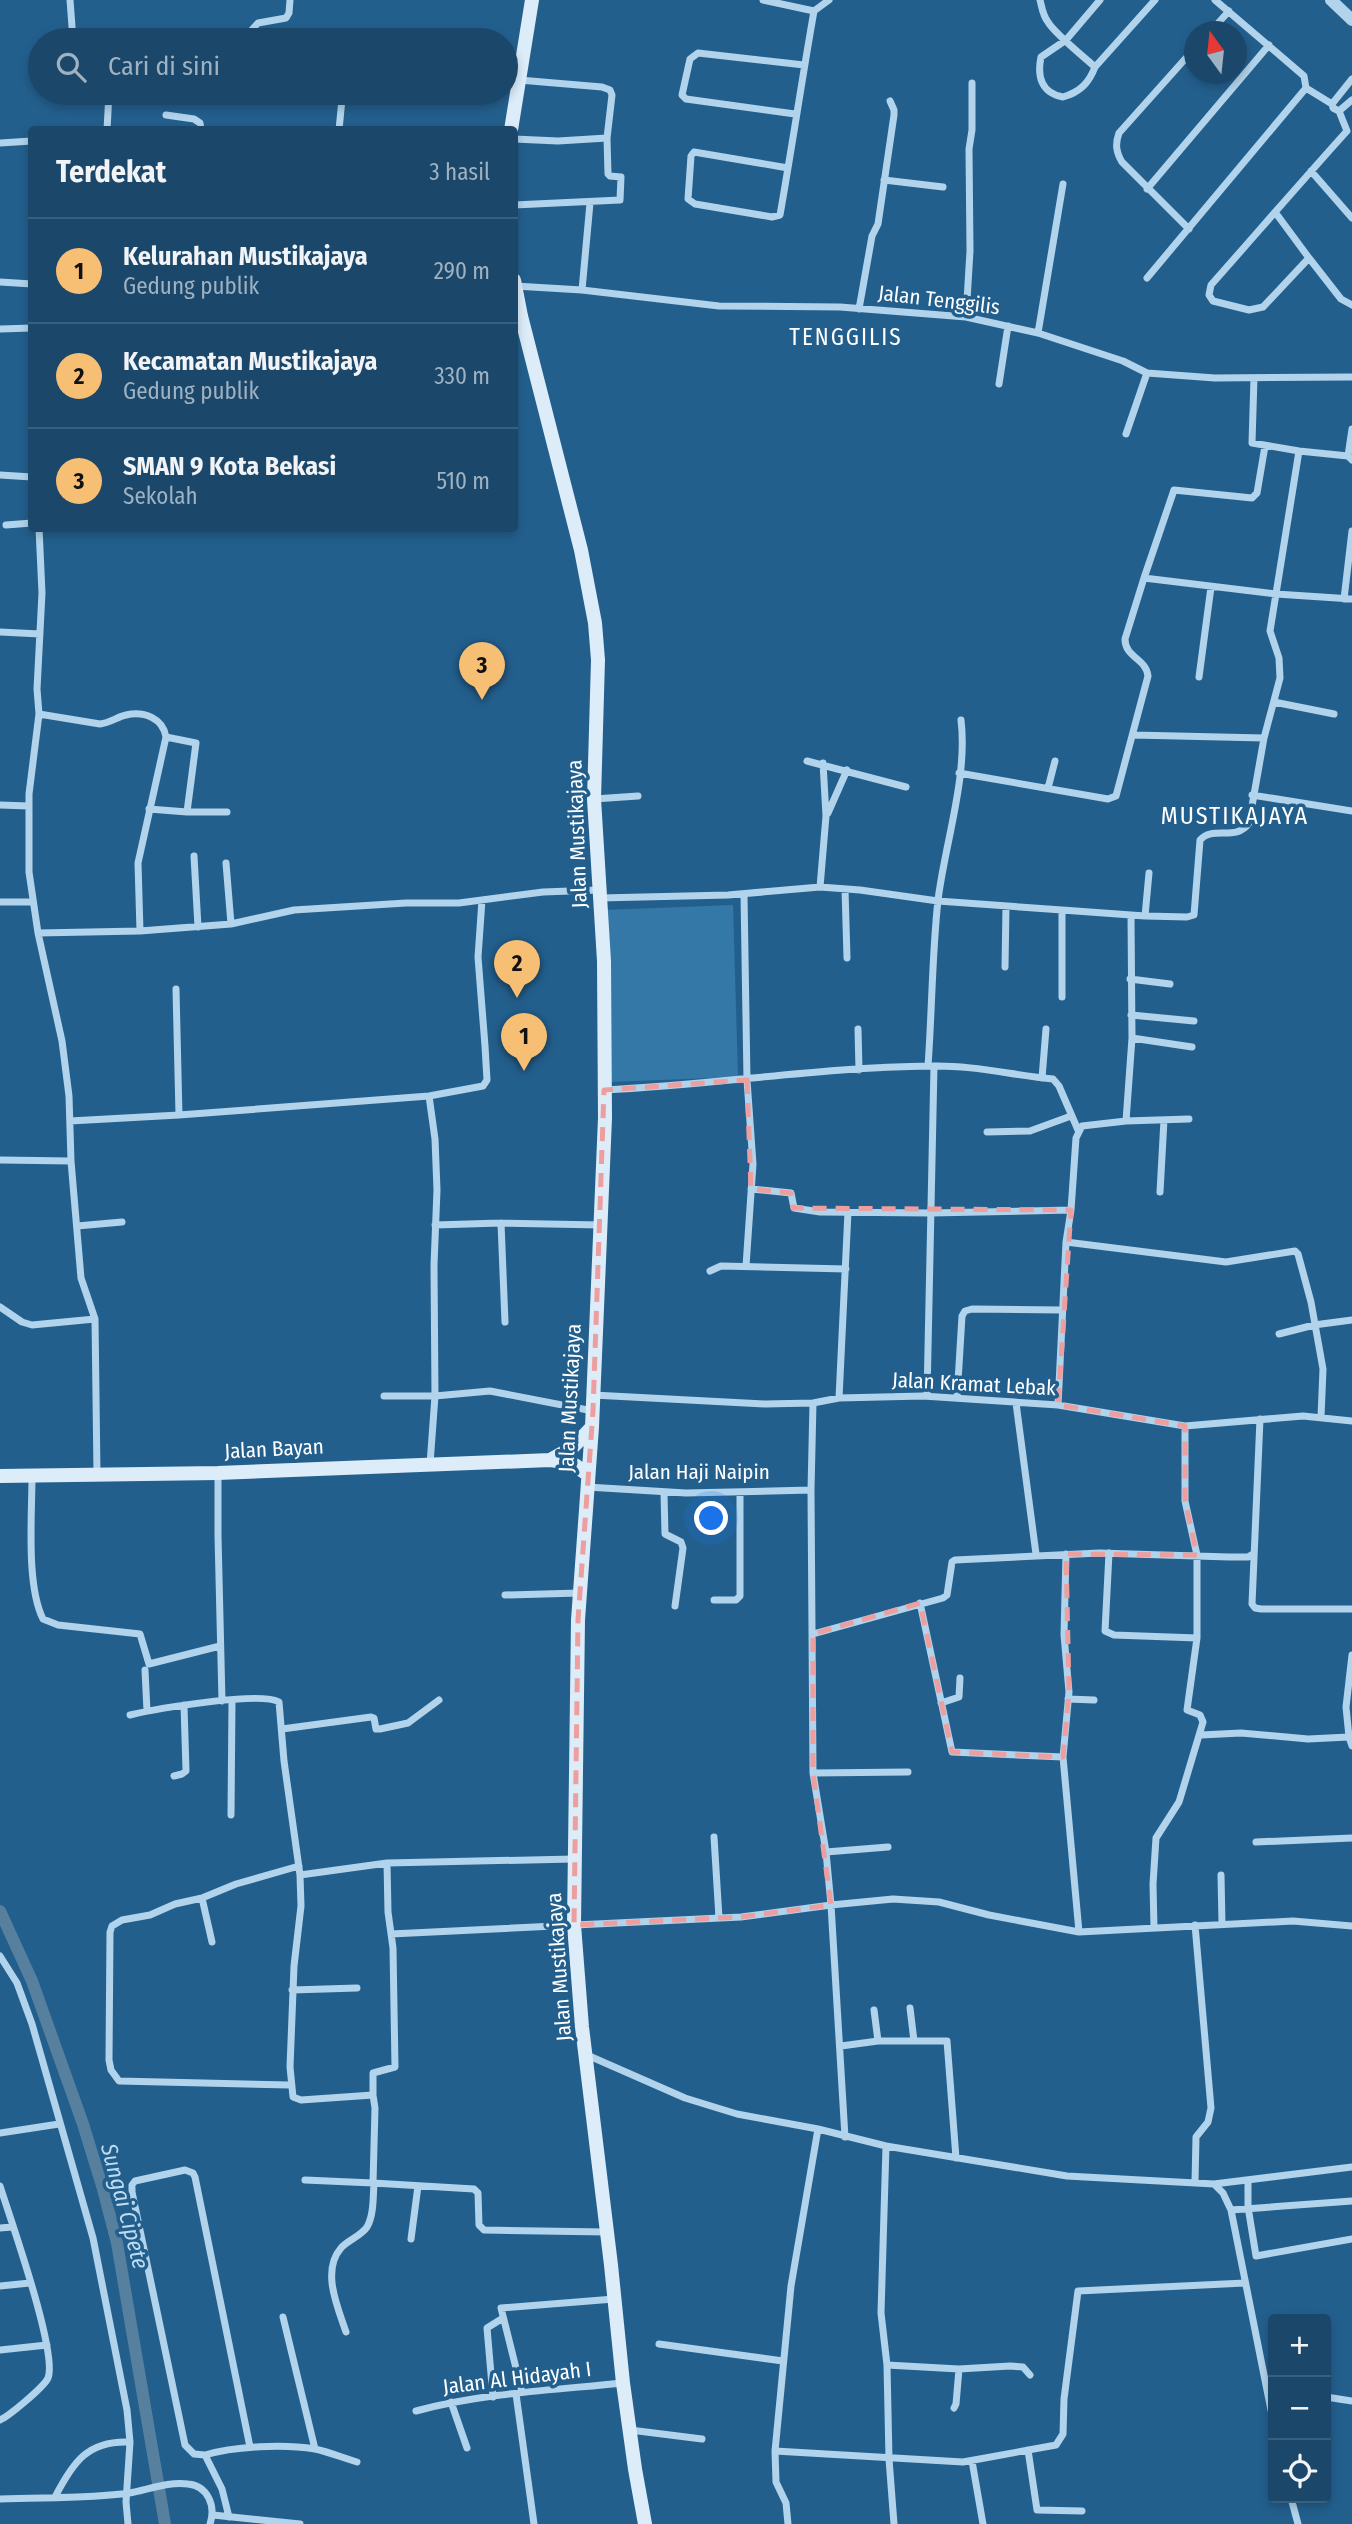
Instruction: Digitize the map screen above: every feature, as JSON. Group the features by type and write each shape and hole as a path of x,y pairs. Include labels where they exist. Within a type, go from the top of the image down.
{"main road":[{"path":"518,86 532,0"},
{"path":"512,126 515,105"},
{"name":"Jalan Mustikajaya","path":"518,298 581,551 595,623 598,660 594,800 604,961 604,1090 593,1411 580,1593 574,1925 623,2383 645,2524"},
{"path":"550,1460 573,1447 592,1427"},
{"name":"Jalan Bayan","path":"0,1476 218,1473 550,1460 572,1463 587,1481"}],"street":[{"path":"70,0 71,28"},
{"path":"253,28 258,23 286,18 290,0"},
{"path":"763,0 814,11"},
{"path":"788,168 694,152 691,156 688,199 695,204 776,218 780,215 788,168 795,114 814,11 829,0"},
{"path":"1040,0 1047,22 1095,67"},
{"path":"1100,0 1066,40 1041,57 1038,68 1040,80 1046,89 1058,96 1074,94 1090,80 1095,67 1155,0"},
{"path":"1215,0 1304,76 1306,88 1339,111 1350,134 1311,171 1275,212 1209,289 1209,295 1213,301 1249,310 1263,307 1310,258"},
{"path":"1331,0 1352,20"},
{"path":"1220,21 1229,11"},
{"path":"1147,189 1269,45"},
{"path":"795,114 686,99 682,95 690,59 698,53 804,65"},
{"path":"1184,61 1119,134 1116,142 1118,156 1147,189 1189,229"},
{"path":"1332,104 1352,79"},
{"path":"518,205 590,203 621,199 622,178 608,174 607,138 612,95 610,90 602,87 519,80"},
{"path":"966,317 970,251 969,149 972,130 972,83"},
{"path":"1147,278 1306,88"},
{"path":"1339,111 1352,100"},
{"path":"859,309 871,239 877,224 894,115 890,101"},
{"path":"107,126 108,105"},
{"path":"339,126 341,105"},
{"path":"166,115 194,119 200,126"},
{"path":"518,139 558,141 607,138"},
{"path":"0,143 28,141"},
{"path":"1311,171 1352,218"},
{"path":"884,180 943,187"},
{"path":"1038,333 1063,184"},
{"path":"582,290 590,203"},
{"path":"1275,212 1341,299 1352,305"},
{"path":"0,282 28,284"},
{"name":"Jalan Tenggilis","path":"518,286 582,290 719,306 859,309 966,317 1038,333 1124,360 1147,373 1215,379 1352,377"},
{"path":"999,384 1008,326"},
{"path":"0,329 28,328"},
{"path":"1126,434 1147,373"},
{"path":"1254,378 1250,439 1254,444 1350,458 1352,429"},
{"path":"959,773 1113,798 1118,792 1148,676 1144,664 1130,655 1125,648 1125,639 1174,490 1252,498 1257,493 1265,446"},
{"path":"38,933 198,927 231,924 294,910 389,903 459,903 555,891 599,894 744,894 820,887 938,901 1145,916 1194,915 1200,840 1208,833 1242,831 1249,823 1252,795 1280,667 1270,631 1299,451"},
{"path":"0,475 28,477"},
{"path":"6,525 28,523"},
{"path":"1144,578 1276,594 1348,599 1352,531"},
{"path":"38,532 42,593 37,688 39,715 29,806 29,872 38,933 62,1041 81,1278 95,1319 97,1475"},
{"path":"1199,677 1211,587"},
{"path":"0,632 40,634"},
{"path":"1274,702 1334,714"},
{"path":"39,715 100,724 110,723 128,714 146,715 160,723 166,737 138,863 140,931"},
{"path":"927,1396 931,1066 938,901 963,743 961,720"},
{"path":"1133,735 1264,738"},
{"path":"166,737 196,743 187,812"},
{"path":"807,761 823,763 906,787"},
{"path":"1048,788 1055,761"},
{"path":"820,887 826,816 823,763"},
{"path":"826,816 847,770"},
{"path":"1252,795 1352,811"},
{"path":"594,800 638,796"},
{"path":"0,805 29,806"},
{"path":"149,808 227,812"},
{"path":"194,856 198,927"},
{"path":"226,863 231,924"},
{"path":"1145,916 1149,873"},
{"path":"845,889 847,957"},
{"path":"744,894 747,1080 753,1164 746,1266"},
{"path":"70,1121 429,1096 483,1086 486,1080 485,1029 478,957 482,900"},
{"path":"0,902 33,902"},
{"path":"1005,967 1006,906"},
{"path":"1062,910 1062,997"},
{"path":"1125,1121 1132,1038 1130,915"},
{"path":"1130,979 1170,984"},
{"path":"176,989 179,1115"},
{"path":"1131,1015 1194,1021"},
{"path":"858,1029 859,1070"},
{"path":"1042,1078 1046,1029"},
{"path":"1132,1038 1192,1047"},
{"path":"604,1090 931,1066 967,1067 1057,1082 1078,1130 1066,1242 1058,1405"},
{"path":"429,1096 436,1149 437,1189 435,1396 430,1464"},
{"path":"987,1132 1030,1131 1071,1116"},
{"path":"1078,1130 1087,1125 1125,1121 1189,1119"},
{"path":"1160,1192 1164,1120"},
{"path":"0,1160 71,1161"},
{"path":"751,1189 791,1193 795,1209 814,1212 1071,1210"},
{"path":"839,1398 848,1212"},
{"path":"77,1226 122,1222"},
{"path":"501,1223 505,1322"},
{"path":"435,1225 601,1224"},
{"path":"1066,1242 1226,1262 1295,1251 1298,1254 1323,1369 1321,1417"},
{"path":"710,1271 721,1266 846,1269"},
{"path":"0,1307 22,1322 32,1325 95,1319"},
{"path":"957,1398 962,1317 965,1311 1062,1310"},
{"path":"1279,1334 1314,1325 1352,1320"},
{"path":"384,1396 435,1396 490,1391 593,1411"},
{"name":"Jalan Kramat Lebak","path":"593,1395 698,1401 814,1403 839,1398 927,1396 1058,1405 1185,1426 1285,1416 1352,1421"},
{"path":"814,1403 811,1490 813,1773 826,1852 831,1905 845,2137"},
{"path":"1016,1403 1036,1554"},
{"path":"1260,1419 1252,1604 1255,1608 1352,1609"},
{"path":"1154,1928 1156,1838 1179,1802 1200,1735 1202,1718 1187,1710 1197,1638 1197,1555 1185,1501 1185,1426"},
{"path":"218,1473 222,1701"},
{"path":"32,1476 32,1571 36,1600 43,1619 58,1625 141,1634 149,1664 220,1646"},
{"name":"Jalan Haji Naipin","path":"587,1481 664,1493 811,1490"},
{"path":"713,1600 736,1600 740,1596 740,1492"},
{"path":"664,1493 665,1534 681,1542 683,1548 675,1606"},
{"path":"1109,1553 1105,1631 1114,1635 1197,1638"},
{"path":"813,1634 943,1598 947,1595 952,1562 955,1560 1036,1554 1253,1555"},
{"path":"1066,1554 1064,1635 1068,1699 1063,1757 1079,1932"},
{"path":"505,1595 580,1593"},
{"path":"920,1603 952,1752 1063,1757"},
{"path":"1352,1655 1346,1707 1352,1746"},
{"path":"145,1670 147,1711"},
{"path":"941,1703 959,1697 960,1678"},
{"path":"1068,1699 1094,1700"},
{"path":"130,1715 222,1701 276,1700 280,1707 284,1761 300,1875 301,1906 292,1990 290,2085 293,2097 300,2100 373,2095"},
{"path":"282,1729 371,1717 374,1718 376,1729 380,1729 408,1723 439,1700"},
{"path":"231,1815 232,1701"},
{"path":"174,1776 186,1771 184,1705"},
{"path":"1200,1735 1241,1733 1308,1739 1351,1737"},
{"path":"813,1773 908,1772"},
{"path":"714,1837 719,1918"},
{"path":"1256,1842 1352,1838"},
{"path":"826,1852 888,1847"},
{"path":"300,1875 387,1863 574,1859"},
{"path":"346,2332 334,2295 332,2272 341,2248 367,2227 371,2215 374,2183 373,2073 395,2067 387,1863"},
{"path":"290,2085 119,2081 111,2070 110,1945 112,1926 122,1920 150,1915 175,1904 202,1898 236,1884 299,1866"},
{"path":"1221,1875 1222,1924"},
{"path":"202,1898 212,1942"},
{"path":"391,1934 719,1918 914,1899 1079,1932 1293,1921 1352,1926"},
{"path":"1195,1925 1211,2108 1208,2122 1196,2137 1195,2182"},
{"path":"0,1956 20,1991 93,2238 131,2442 128,2524"},
{"path":"292,1990 358,1988"},
{"path":"910,2008 914,2041"},
{"path":"874,2010 878,2042"},
{"path":"841,2046 878,2042 947,2042 956,2158"},
{"path":"586,2054 685,2098 737,2114 818,2129 886,2146 1067,2176 1214,2184 1352,2167"},
{"path":"0,2133 59,2124"},
{"path":"788,2524 786,2503 776,2482 775,2451 791,2286 818,2129"},
{"path":"886,2146 881,2313 887,2365 889,2459 894,2524"},
{"path":"250,2447 197,2185 192,2173 185,2170 135,2181 132,2192 186,2445 194,2454 205,2455 225,2449 250,2447 314,2449 357,2462"},
{"path":"304,2180 476,2190 479,2225 484,2230 606,2232"},
{"path":"1248,2181 1248,2207 1256,2256 1352,2239"},
{"path":"1214,2184 1223,2193 1231,2210 1268,2381"},
{"path":"0,2186 47,2345 49,2372 47,2380 10,2415 0,2420"},
{"path":"411,2239 418,2186"},
{"path":"1231,2210 1352,2201"},
{"path":"0,2228 12,2227"},
{"path":"0,2286 30,2283"},
{"path":"775,2451 850,2454 889,2459 972,2461 1056,2445 1061,2439 1078,2291 1245,2283"},
{"path":"534,2524 519,2393 500,2310 503,2307 614,2299"},
{"path":"283,2317 314,2449"},
{"path":"493,2397 488,2328 503,2318"},
{"path":"659,2344 783,2361"},
{"path":"0,2350 47,2345"},
{"path":"887,2365 959,2370 1010,2366 1023,2367 1030,2375"},
{"path":"954,2408 959,2370"},
{"name":"Jalan Al Hidayah I","path":"416,2412 451,2402 623,2383"},
{"path":"1331,2398 1352,2401"},
{"path":"451,2402 467,2448"},
{"path":"630,2430 702,2439"},
{"path":"55,2497 66,2475 87,2452 115,2441 131,2442"},
{"path":"1028,2450 1037,2510 1082,2511"},
{"path":"205,2455 222,2489 229,2517"},
{"path":"972,2461 983,2524"},
{"path":"0,2499 128,2493 188,2484 199,2487 207,2494 212,2504 211,2524"},
{"path":"1292,2503 1298,2524"},
{"path":"213,2515 300,2524"}],"highlighted area":[{"path":"747,1080 751,1189 791,1193 793,1208 1071,1210 1058,1405 1185,1426 1185,1501 1197,1555 1066,1554 1069,1692 1063,1757 952,1752 920,1603 813,1634 813,1773 831,1905 741,1917 574,1925 578,1620 593,1411 604,1090"}],"shaded area":[{"path":"733,905 738,1077 609,1082 604,910"}],"waterway":[{"name":"Sungai Cipete","path":"0,1911 32,1981 103,2189 117,2243 165,2524"}],"place":[{"name":"SMAN 9 Kota Bekasi","path":"482,700"},
{"name":"Kecamatan Mustikajaya","path":"517,998"},
{"name":"Kelurahan Mustikajaya","path":"524,1071"}],"district":[{"name":"TENGGILIS","path":"846,337"},
{"name":"MUSTIKAJAYA","path":"1235,816"}]}
